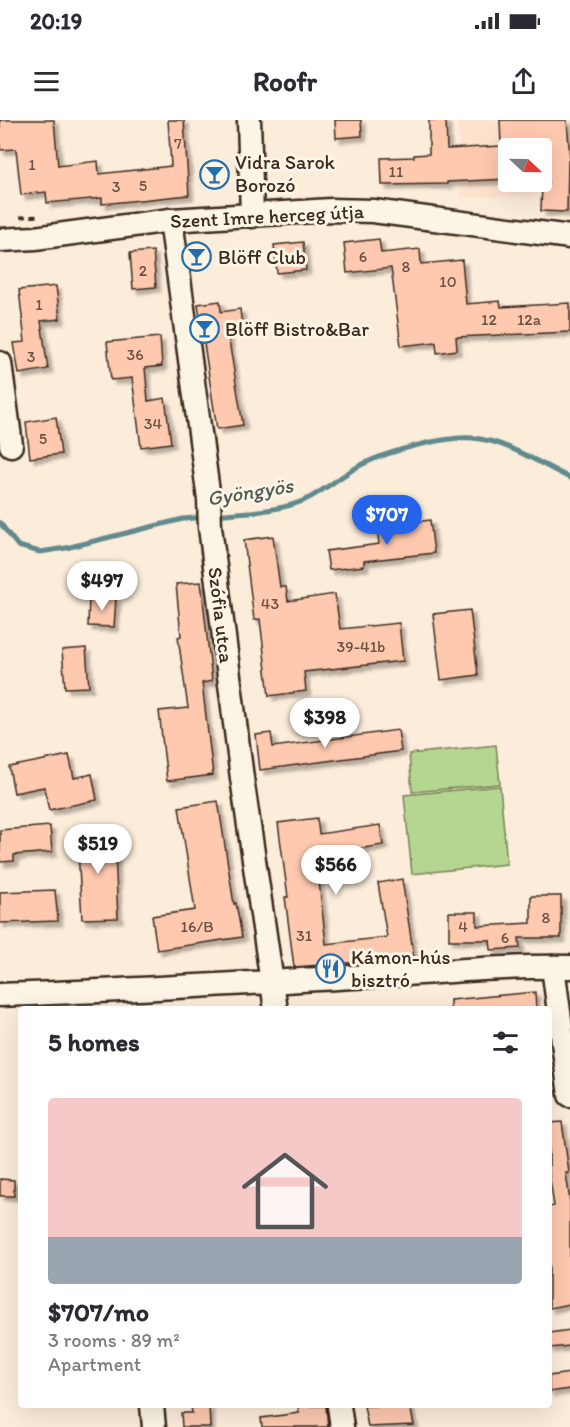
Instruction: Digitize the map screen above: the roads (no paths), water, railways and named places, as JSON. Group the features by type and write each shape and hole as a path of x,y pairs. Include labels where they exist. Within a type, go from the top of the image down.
{"street":[{"path":"249,120 252,216"},
{"name":"Szent Imre herceg útja","path":"0,240 35,238 171,220 331,210 373,211 570,237"},
{"name":"Szófia utca","path":"171,220 209,499 210,527 244,789 275,1006"},
{"path":"0,363 11,445"},
{"path":"0,995 118,1001 271,981 562,967 570,1095"},
{"path":"152,1408 154,1427"},
{"path":"339,1408 342,1427"}],"waterway":[{"name":"Gyöngyös","path":"215,515 261,511 295,504 374,459 417,445 447,439 486,440 523,454 570,478"},
{"name":"Gyöngyös","path":"0,523 18,546 40,552 66,548 183,519 206,517"}],"place":[{"name":"Vidra Sarok Borozó","path":"214,174"},
{"name":"Blöff Club","path":"197,257"},
{"name":"Blöff Bistro&Bar","path":"204,329"},
{"name":"Kámon-hús bisztró","path":"330,968"}]}
